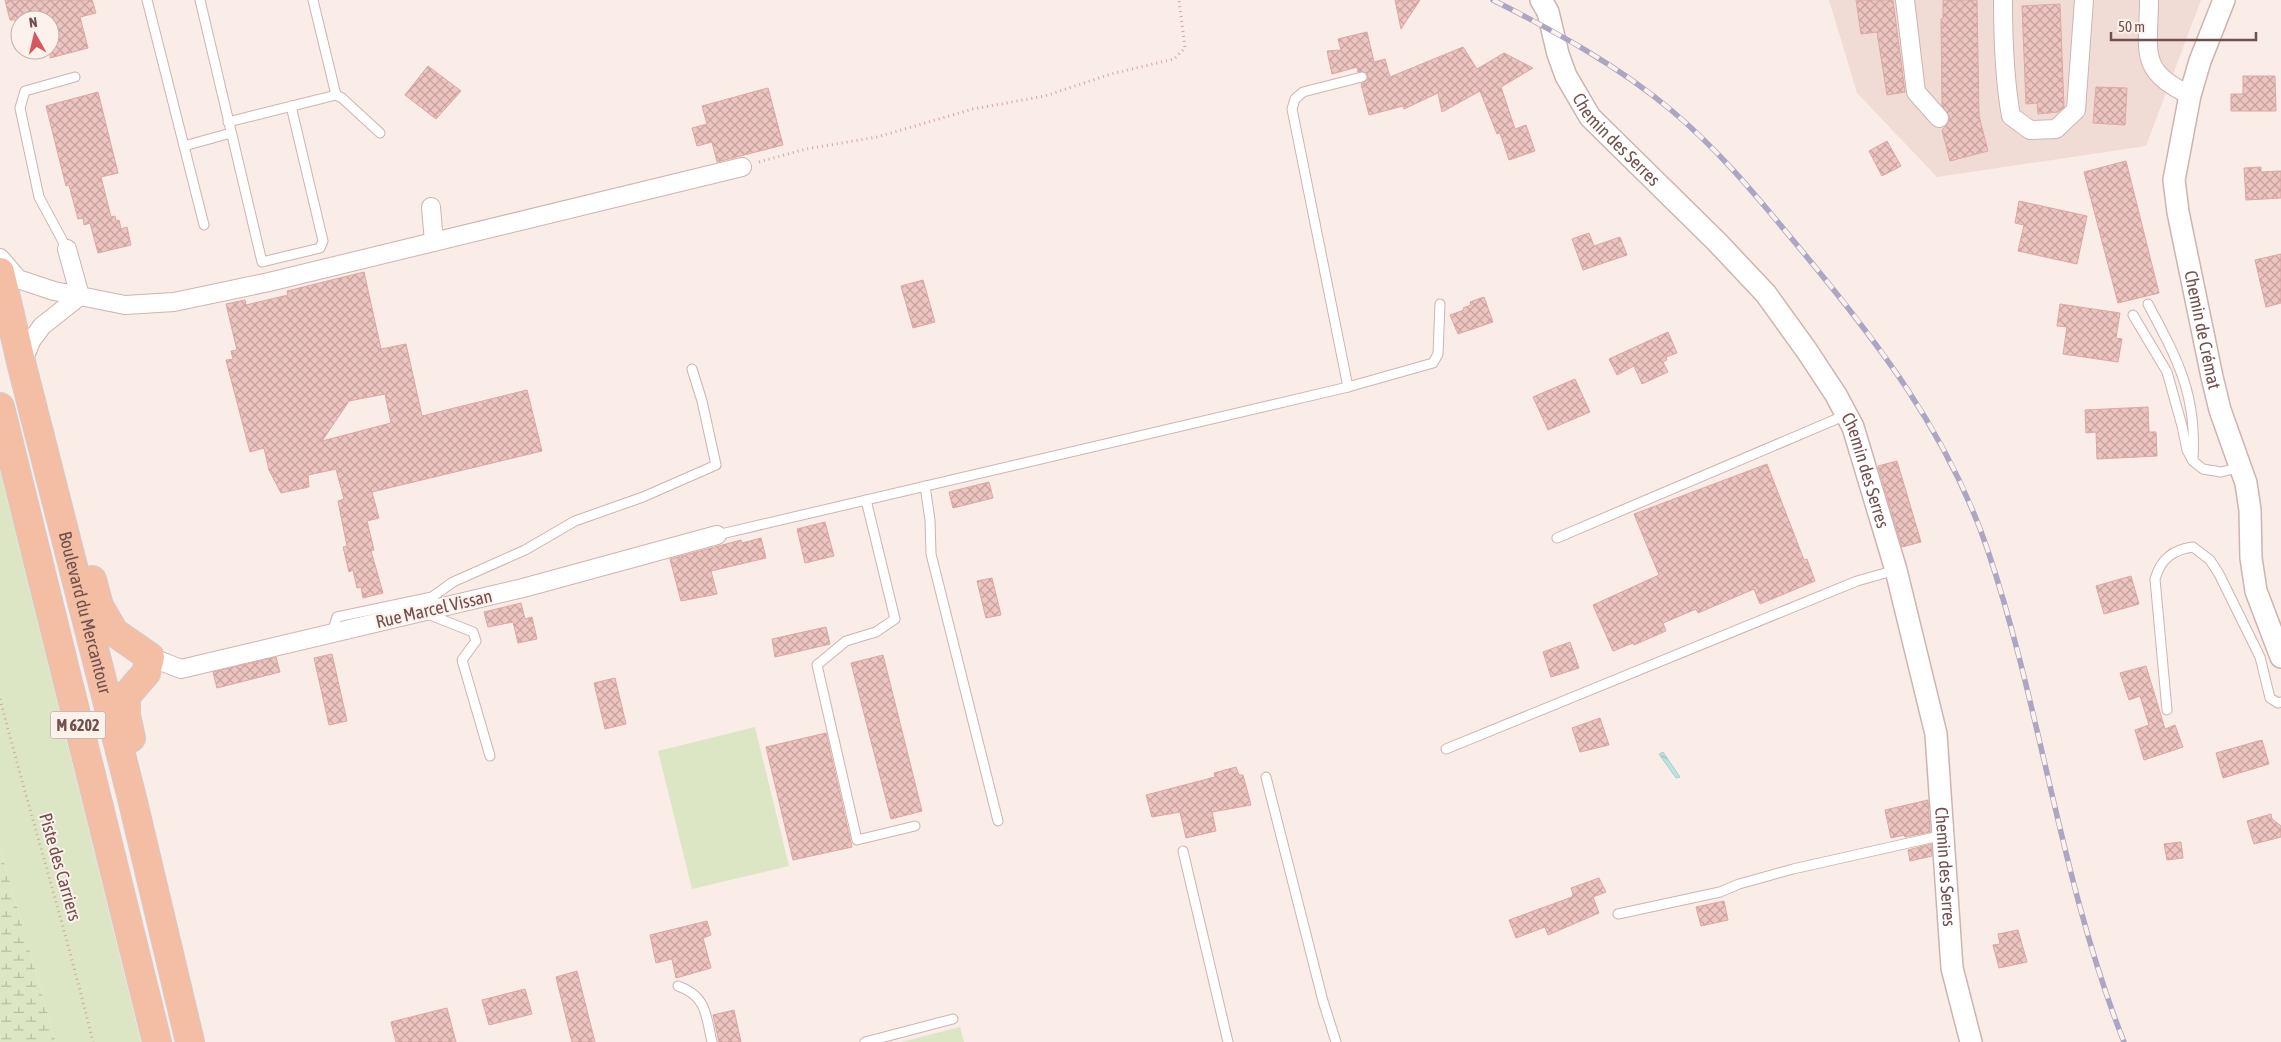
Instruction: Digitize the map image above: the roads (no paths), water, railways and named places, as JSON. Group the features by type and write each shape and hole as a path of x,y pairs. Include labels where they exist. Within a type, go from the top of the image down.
{"main road":[{"name":"Boulevard du Mercantour","path":"0,272 61,523 132,798 190,1042"},
{"name":"Boulevard du Mercantour","path":"0,407 157,1042"},
{"path":"61,523 79,542 99,606 114,632 150,657 146,673 126,696 126,715 136,759 132,798"}],"street":[{"name":"Chemin des Serres","path":"1541,0 1548,12 1558,54 1566,76 1590,117 1718,242 1766,294 1807,351 1853,427 1896,570 1936,734 1952,968 1970,1042"},
{"path":"1905,0 1916,92 1939,118"},
{"path":"2003,0 2005,84 2011,116 2030,130 2056,129 2076,110 2084,0"},
{"path":"2149,0 2148,45 2152,66 2160,78 2190,95"},
{"name":"Chemin de Crémat","path":"2224,0 2200,61 2190,95 2174,180 2178,212 2218,402 2241,467 2250,510 2250,544 2256,591 2281,657"},
{"path":"0,258 18,279 54,291 125,305 174,302 434,242 742,167"},
{"path":"431,207 434,242"},
{"path":"67,249 80,296"},
{"path":"22,366 31,341 42,326 80,296"},
{"name":"Rue Marcel Vissan","path":"150,657 182,669 523,588 717,535"}],"lane":[{"path":"147,0 204,225"},
{"path":"200,0 262,262 320,248 324,241 290,106"},
{"path":"313,0 336,95"},
{"path":"67,249 39,197 20,108 25,91 75,77"},
{"path":"1348,387 1292,109 1295,99 1303,92 1362,77"},
{"path":"228,122 336,95 342,98 380,133"},
{"path":"184,146 231,133"},
{"path":"717,535 1348,387 1434,363 1438,354 1440,304"},
{"path":"2148,304 2174,352 2192,405 2195,431 2194,461"},
{"path":"2133,315 2167,372 2187,450 2194,461 2203,469 2221,472 2241,467"},
{"path":"332,633 338,616 432,597 453,582 525,550 575,522 644,497 716,465 702,401 692,369"},
{"path":"1557,538 1846,415"},
{"path":"925,486 930,520 931,554 998,821"},
{"path":"866,500 895,619 876,632 846,641 817,665 857,840 915,826"},
{"path":"2167,710 2155,579 2158,567 2167,556 2179,549 2193,547 2210,560 2219,574 2260,657 2270,698 2281,702"},
{"path":"1446,749 1857,581 1896,570"},
{"path":"423,612 473,632 476,642 462,660 490,756"},
{"path":"1266,777 1323,1001 1336,1042"},
{"path":"1618,914 1720,892 1739,884 1793,869 1944,835"},
{"path":"1183,851 1228,1042"},
{"path":"678,986 691,990 702,1001 712,1042"},
{"path":"865,1042 953,1019"}],"water":[{"path":"1663,752 1680,777 1676,778 1659,754"}],"railway":[{"path":"1493,0 1540,24 1608,64 1689,125 1768,210 1855,316 1882,352 1931,427 1972,508 1988,551 2023,673 2084,921 2102,982 2124,1042"}]}
